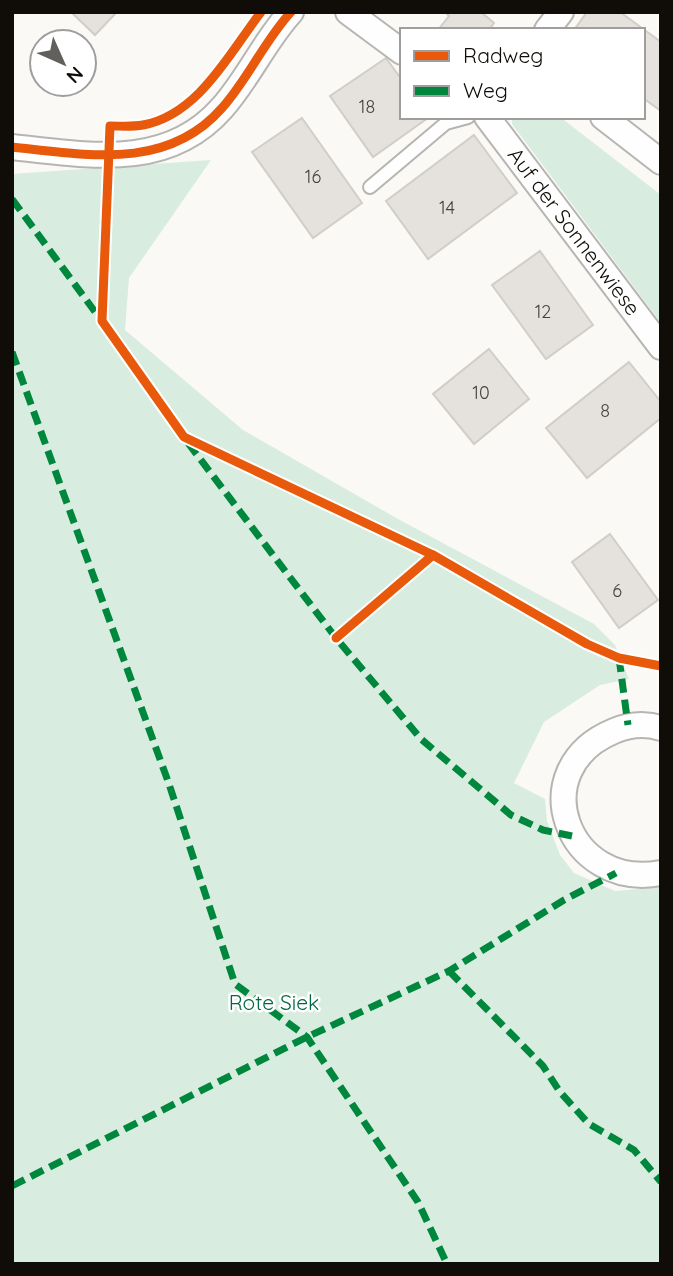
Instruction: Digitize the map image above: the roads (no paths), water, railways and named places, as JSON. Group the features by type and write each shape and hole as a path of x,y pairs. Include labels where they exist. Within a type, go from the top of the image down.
{"street":[{"path":"12,147 110,157 178,144 202,128 223,107 291,12"},
{"path":"348,12 400,51"},
{"path":"549,28 561,12"},
{"name":"Auf der Sonnenwiese","path":"489,119 661,347"},
{"path":"606,119 661,162"},
{"path":"661,729 628,725 593,740 569,768 561,802 572,836 589,856 616,873 661,873"}],"lane":[{"path":"370,187 446,123 461,119"}],"park label":[{"name":"Rote Siek","path":"274,1003"}]}
